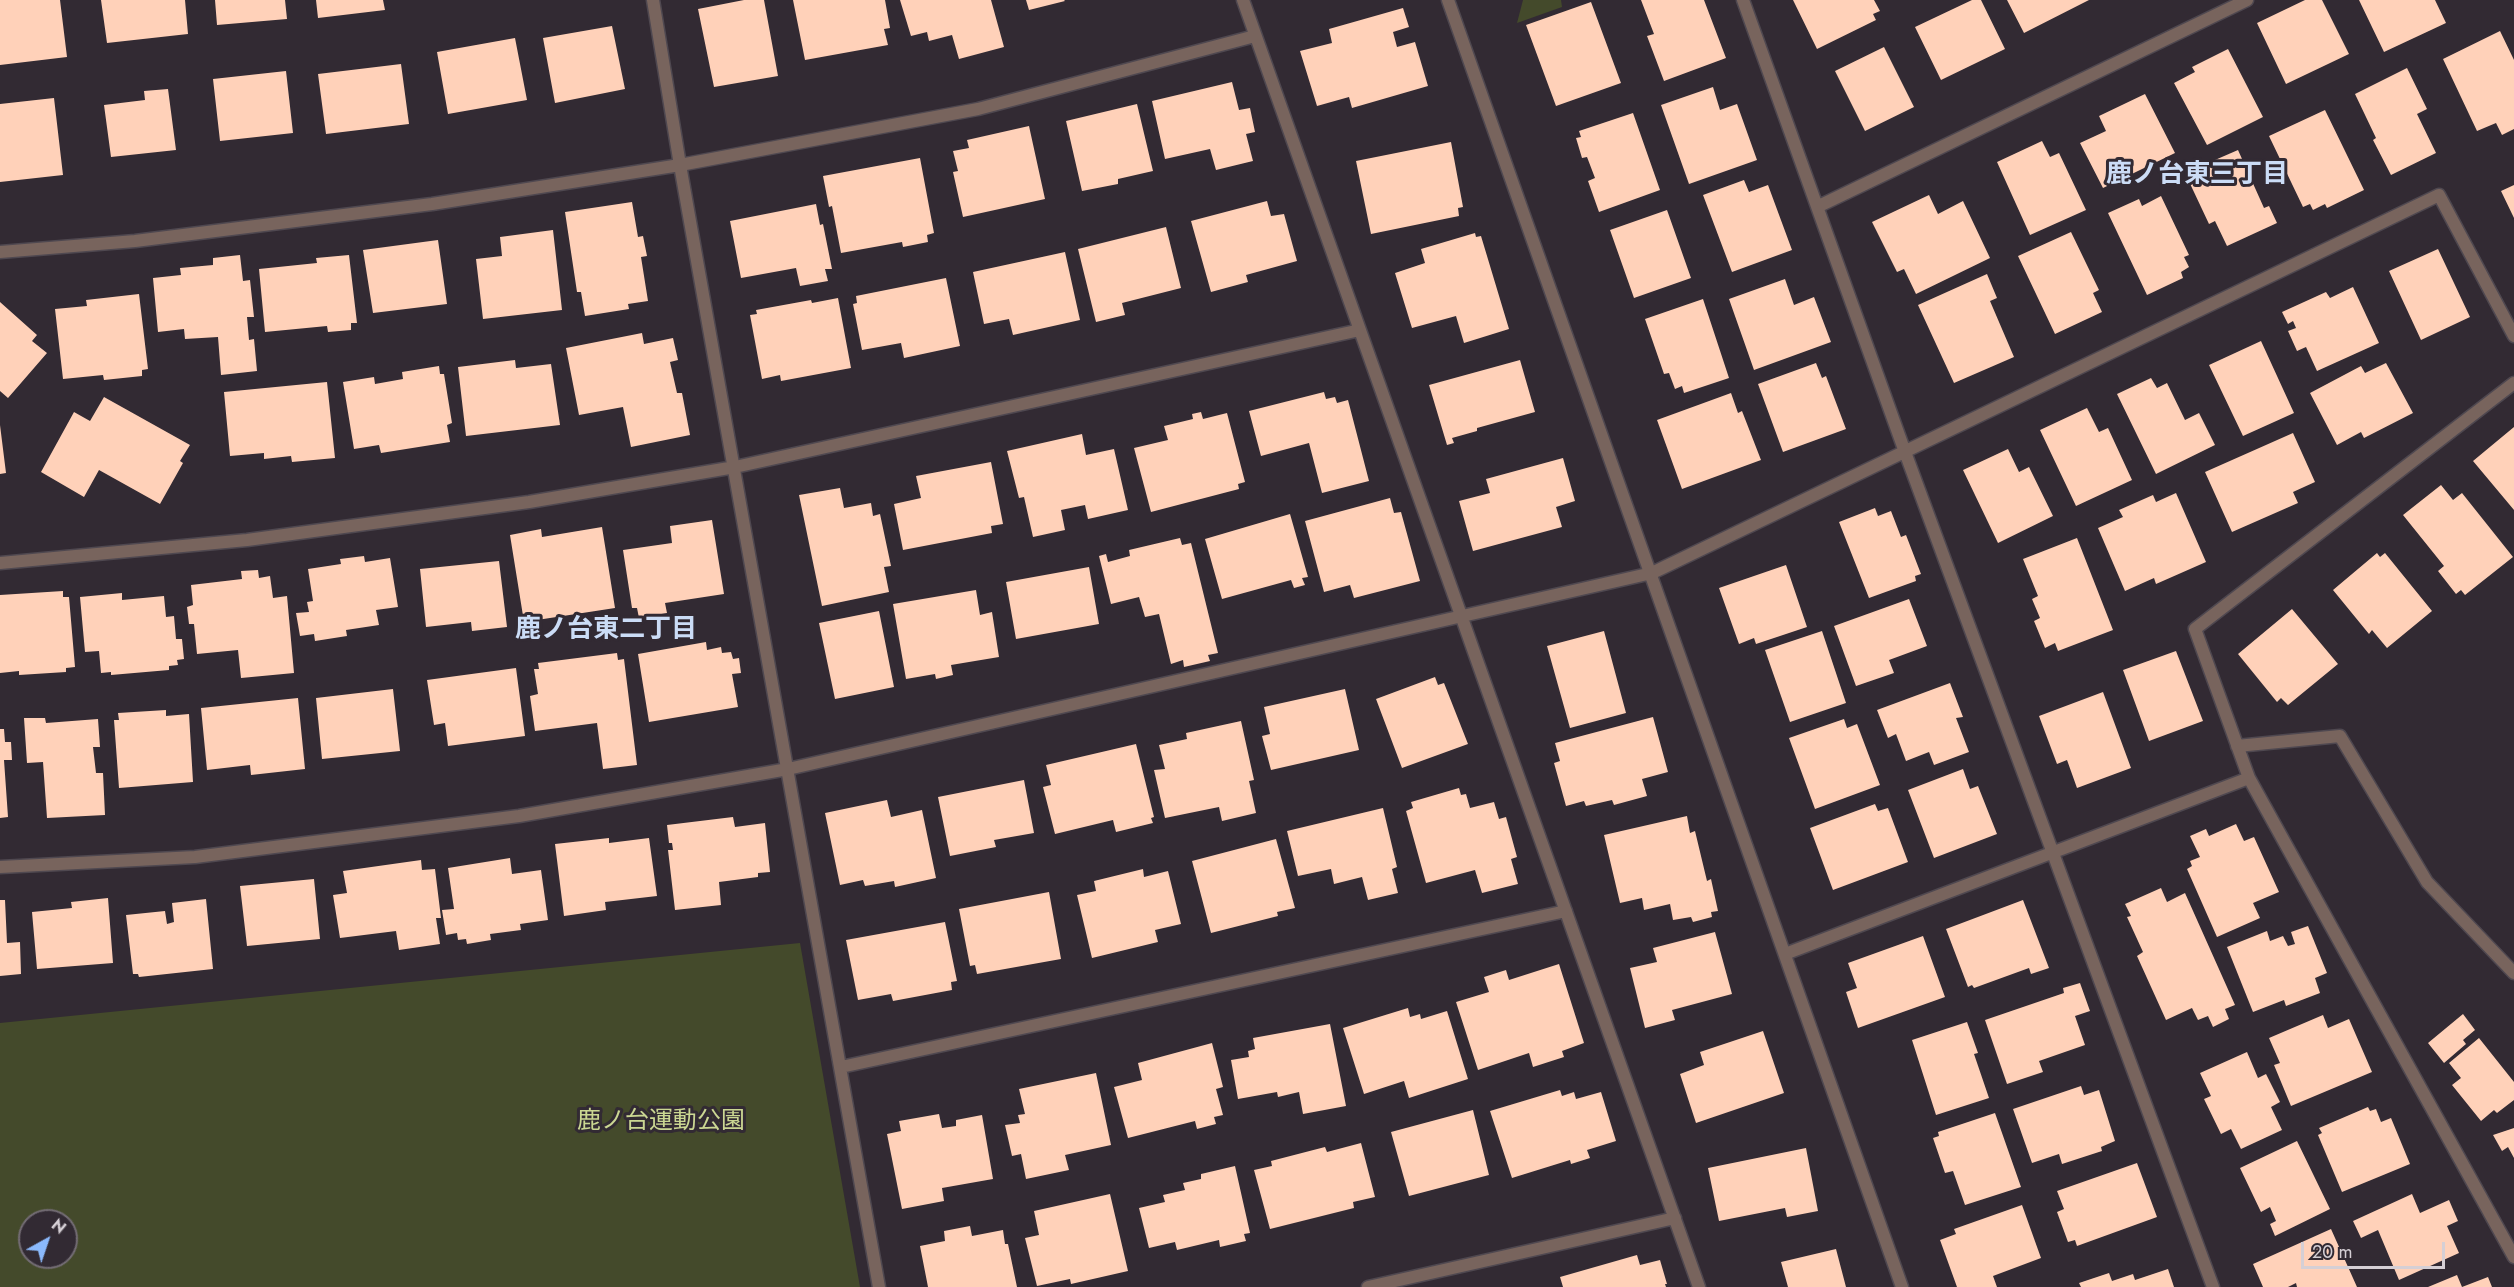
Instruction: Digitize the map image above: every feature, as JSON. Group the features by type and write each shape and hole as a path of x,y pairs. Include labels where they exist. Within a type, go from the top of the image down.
{"street":[{"path":"653,0 680,165 879,1287"},
{"path":"1243,0 1700,1287"},
{"path":"1448,0 1902,1287"},
{"path":"1743,0 1819,206 1905,452 2213,1287"},
{"path":"1819,206 2247,0"},
{"path":"0,252 135,241 432,204 680,165 978,109 1255,36"},
{"path":"0,867 195,857 484,821 788,769 1652,573 2439,195 2514,336"},
{"path":"0,563 247,540 530,502 735,467 1360,330"},
{"path":"2514,382 2195,629 2249,778 2514,1257"},
{"path":"2237,746 2340,736 2427,882 2514,973"},
{"path":"1785,954 2249,778"},
{"path":"841,1067 1566,911"},
{"path":"1368,1287 1675,1218"}],"green space":[{"path":"1523,0 1561,0 1562,7 1517,23"},
{"name":"鹿ノ台運動公園","path":"800,943 860,1287 0,1287 0,1023"}],"building":[{"path":"0,0 60,0 67,57 0,65"},
{"path":"101,0 185,0 188,34 107,43"},
{"path":"215,0 285,0 287,19 217,25"},
{"path":"316,0 383,0 385,10 318,18"},
{"path":"744,0 764,0 778,76 714,87 698,9"},
{"path":"793,0 885,0 890,28 884,29 888,45 805,60"},
{"path":"900,0 991,0 1004,47 959,59 952,35 929,41 927,32 911,36"},
{"path":"1026,0 1064,0 1065,1 1029,10"},
{"path":"1641,0 1704,0 1726,58 1664,81 1647,36 1654,34"},
{"path":"1793,0 1874,0 1880,11 1873,14 1876,20 1817,49"},
{"path":"1972,0 1981,0 2005,49 1941,80 1915,27"},
{"path":"2007,0 2089,0 2024,33"},
{"path":"2305,0 2322,0 2349,54 2286,84 2257,23"},
{"path":"2359,0 2435,0 2446,23 2384,52"},
{"path":"1591,2 1621,83 1556,106 1526,25"},
{"path":"1403,8 1409,27 1393,32 1397,47 1415,42 1428,86 1352,108 1349,97 1317,106 1300,51 1332,43 1329,29"},
{"path":"612,26 625,89 555,103 543,38"},
{"path":"2500,31 2514,60 2514,129 2502,135 2496,123 2477,131 2443,59"},
{"path":"515,38 527,100 448,114 437,52"},
{"path":"1884,47 1914,107 1865,131 1835,71"},
{"path":"2228,49 2263,117 2207,145 2174,83 2195,72 2192,67"},
{"path":"401,64 409,124 326,134 318,74"},
{"path":"2407,68 2427,109 2417,114 2436,153 2391,175 2373,140 2376,138 2355,94"},
{"path":"286,71 293,133 220,141 213,79"},
{"path":"1232,82 1239,110 1250,108 1255,132 1246,134 1253,161 1216,170 1210,149 1165,159 1152,101"},
{"path":"1713,87 1720,110 1737,104 1757,160 1689,184 1661,105"},
{"path":"168,89 176,150 111,157 104,105 145,100 144,91"},
{"path":"2145,94 2175,153 2103,188 2080,143 2106,131 2099,116"},
{"path":"54,98 63,175 0,182 0,104"},
{"path":"1137,104 1153,171 1118,179 1118,184 1082,191 1066,121"},
{"path":"2325,110 2364,190 2327,208 2325,204 2313,210 2310,204 2303,207 2269,136"},
{"path":"1633,113 1660,190 1599,212 1588,181 1595,178 1587,157 1582,158 1576,138 1581,137 1579,131"},
{"path":"1029,126 1045,199 963,217 953,172 958,171 953,151 969,148 967,140"},
{"path":"2042,141 2050,157 2059,153 2086,210 2030,235 1997,162"},
{"path":"1451,142 1463,207 1458,208 1459,216 1371,234 1356,161"},
{"path":"2238,150 2264,208 2269,206 2277,223 2227,246 2215,221 2209,224 2185,173"},
{"path":"920,158 934,233 927,235 928,242 903,247 902,242 841,253 832,206 829,207 823,176"},
{"path":"1744,180 1749,192 1768,185 1792,250 1732,272 1703,195"},
{"path":"2514,185 2514,218 2501,191"},
{"path":"1929,195 1938,214 1963,201 1990,258 1916,294 1904,269 1897,272 1872,222"},
{"path":"2161,196 2189,255 2184,257 2189,267 2181,272 2183,278 2147,295 2108,213 2139,199 2142,206"},
{"path":"1267,201 1271,216 1284,214 1297,261 1246,275 1248,282 1211,292 1191,221"},
{"path":"632,202 638,237 643,236 647,256 641,257 648,301 628,304 629,309 585,316 581,292 577,292 565,212"},
{"path":"816,204 820,225 823,224 832,269 825,269 828,281 800,286 796,268 741,278 730,221"},
{"path":"1667,210 1691,278 1634,298 1610,230"},
{"path":"1166,227 1181,288 1122,303 1125,315 1096,322 1078,249"},
{"path":"553,230 562,310 483,319 476,259 502,256 500,237"},
{"path":"2071,232 2099,290 2093,293 2102,312 2055,334 2018,256"},
{"path":"1475,233 1476,237 1481,236 1509,329 1464,343 1456,316 1412,328 1395,273 1425,263 1421,249"},
{"path":"438,240 447,304 373,313 363,250"},
{"path":"2438,249 2470,317 2421,340 2389,271"},
{"path":"1065,252 1080,320 1013,335 1009,319 984,324 973,272"},
{"path":"240,255 243,281 250,280 254,317 247,317 249,340 254,339 257,371 221,375 218,337 185,339 184,329 158,332 153,278 181,275 180,268 213,265 213,258"},
{"path":"349,255 357,323 351,323 351,330 328,332 327,326 265,332 259,269 317,263 316,258"},
{"path":"1987,274 1997,298 1990,301 2014,357 1954,383 1918,305"},
{"path":"946,278 960,346 904,358 901,343 862,350 853,304 857,303 856,296"},
{"path":"1785,279 1794,305 1814,297 1831,342 1754,370 1729,299"},
{"path":"2353,287 2379,343 2317,371 2306,347 2297,351 2288,331 2296,328 2293,321 2288,324 2282,312 2326,292 2330,298"},
{"path":"139,294 148,369 142,370 142,376 104,380 103,375 63,379 55,309 87,306 86,300"},
{"path":"838,298 851,368 781,381 780,375 762,379 750,315 757,314 756,310 811,300 812,303"},
{"path":"1703,299 1729,378 1684,393 1682,386 1675,389 1669,373 1664,374 1645,319"},
{"path":"0,302 37,335 32,341 47,353 8,398 0,391"},
{"path":"642,333 644,344 673,338 678,360 670,362 677,393 682,393 690,435 631,447 623,407 579,415 566,348"},
{"path":"2261,341 2294,413 2243,436 2209,365"},
{"path":"515,360 516,368 551,364 560,425 466,436 458,367"},
{"path":"1520,360 1535,412 1477,428 1477,431 1452,438 1454,443 1447,445 1429,385"},
{"path":"1816,363 1822,378 1826,376 1846,429 1783,452 1758,384"},
{"path":"2386,363 2413,413 2364,438 2361,432 2337,445 2310,393 2361,366 2365,373"},
{"path":"439,366 440,374 444,374 452,423 447,425 450,442 381,453 379,445 354,449 343,382 374,377 375,384 403,379 402,372"},
{"path":"2151,378 2157,388 2167,383 2185,420 2199,413 2215,445 2156,474 2117,394"},
{"path":"327,382 335,458 292,462 291,456 264,459 264,453 230,456 224,392"},
{"path":"1324,392 1326,399 1335,397 1337,403 1348,400 1369,481 1322,493 1309,443 1261,456 1249,411"},
{"path":"1731,393 1738,413 1742,411 1761,460 1682,489 1657,420"},
{"path":"104,397 190,445 180,461 183,463 160,504 99,470 84,497 41,472 74,412 90,421"},
{"path":"2087,408 2099,432 2108,428 2132,480 2076,506 2040,430"},
{"path":"1201,412 1203,419 1227,413 1245,482 1238,484 1239,489 1151,512 1134,448 1168,440 1164,426 1193,419 1192,414"},
{"path":"0,425 6,473 0,474"},
{"path":"2514,427 2514,510 2473,461"},
{"path":"2293,433 2315,482 2293,492 2298,503 2232,532 2205,472"},
{"path":"1082,434 1086,455 1114,449 1128,510 1088,519 1085,505 1061,510 1065,530 1033,537 1024,497 1019,498 1007,451"},
{"path":"2008,449 2019,472 2029,467 2053,516 1998,543 1963,470"},
{"path":"1563,458 1575,501 1556,507 1562,527 1473,551 1459,501 1490,493 1486,479"},
{"path":"991,462 1003,524 991,526 992,533 903,550 894,504 921,498 916,476"},
{"path":"2441,485 2453,500 2462,493 2513,557 2465,595 2461,590 2456,594 2438,571 2444,566 2403,515"},
{"path":"840,488 844,508 871,503 873,516 880,514 891,566 884,567 889,592 822,606 799,495"},
{"path":"2176,493 2206,562 2156,584 2154,578 2125,591 2098,528 2123,517 2119,510 2153,495 2156,502"},
{"path":"1390,498 1394,513 1401,512 1420,581 1354,598 1350,585 1324,592 1305,521"},
{"path":"1875,508 1878,516 1891,511 1901,537 1906,535 1921,574 1915,576 1916,581 1869,598 1839,522"},
{"path":"1290,514 1308,577 1302,578 1305,585 1294,588 1291,580 1222,599 1205,539"},
{"path":"712,520 724,594 665,603 667,613 639,618 637,608 632,608 623,550 672,543 670,526"},
{"path":"602,527 615,608 524,622 510,535 541,529 542,537"},
{"path":"1180,538 1182,545 1191,543 1218,653 1208,655 1210,661 1184,667 1183,660 1171,664 1159,614 1145,617 1139,597 1111,604 1099,556 1106,554 1108,562 1130,556 1129,550"},
{"path":"2077,538 2113,630 2058,651 2055,643 2045,648 2034,621 2040,618 2032,599 2038,596 2023,559"},
{"path":"2377,553 2380,557 2385,553 2432,611 2387,648 2372,630 2369,634 2333,590"},
{"path":"364,556 365,562 390,558 398,607 376,610 379,625 346,630 347,636 315,641 314,634 300,636 296,613 309,612 307,602 313,601 308,569 341,564 340,559"},
{"path":"499,561 507,627 472,631 471,622 426,627 420,569"},
{"path":"1786,565 1807,627 1756,644 1754,638 1739,644 1719,588"},
{"path":"1089,567 1099,624 1016,639 1006,582"},
{"path":"258,570 259,578 270,576 273,598 287,596 294,673 241,678 238,650 197,654 194,624 189,624 187,607 193,605 191,585 242,579 241,571"},
{"path":"976,590 980,615 992,612 999,657 951,665 953,675 936,679 935,674 906,679 893,604"},
{"path":"63,591 63,597 69,597 75,667 66,668 66,672 19,675 19,671 0,673 0,595"},
{"path":"122,593 122,600 164,596 166,617 174,616 176,639 182,639 184,659 177,660 178,665 169,666 169,670 111,675 111,672 101,673 99,651 85,652 80,597"},
{"path":"1909,599 1927,646 1889,660 1894,673 1856,686 1834,626"},
{"path":"2292,609 2338,664 2288,705 2281,698 2277,702 2238,654"},
{"path":"879,611 894,687 835,699 819,623"},
{"path":"1604,631 1626,713 1570,728 1547,646"},
{"path":"1822,631 1846,703 1790,722 1765,650"},
{"path":"706,642 707,650 721,647 722,653 731,652 733,659 739,658 741,673 732,674 738,707 649,722 638,654"},
{"path":"2176,651 2203,721 2149,741 2123,670"},
{"path":"617,653 618,660 624,659 637,765 603,769 597,723 535,731 530,696 538,694 534,669 539,669 538,663"},
{"path":"516,668 525,736 448,746 445,723 434,725 427,680"},
{"path":"1435,677 1438,685 1444,683 1468,744 1402,768 1376,699"},
{"path":"1950,683 1963,717 1956,718 1969,752 1934,765 1929,752 1906,761 1896,734 1888,738 1877,710"},
{"path":"393,689 400,751 322,759 316,698"},
{"path":"1345,689 1359,750 1271,770 1262,736 1270,734 1264,707"},
{"path":"2103,692 2131,768 2077,788 2067,760 2057,764 2039,716"},
{"path":"298,698 305,769 251,775 250,765 207,770 201,708"},
{"path":"166,710 166,716 189,714 193,782 119,788 114,720 119,720 118,713"},
{"path":"1653,717 1668,772 1642,779 1647,796 1614,805 1612,800 1586,806 1584,801 1566,806 1554,763 1560,761 1555,743"},
{"path":"24,718 45,718 46,723 98,719 100,747 93,747 96,773 103,773 105,815 47,818 43,762 27,763"},
{"path":"1844,719 1847,728 1857,724 1880,785 1815,809 1789,738"},
{"path":"1241,721 1254,780 1249,781 1256,813 1222,821 1219,807 1165,818 1154,770 1165,769 1159,745 1187,739 1186,733"},
{"path":"0,729 4,729 5,742 11,742 12,760 4,760 8,817 0,818"},
{"path":"1136,744 1154,817 1151,818 1153,823 1116,832 1113,820 1055,834 1043,787 1051,785 1046,765"},
{"path":"1963,769 1970,789 1978,786 1997,834 1934,858 1908,790"},
{"path":"1024,780 1034,833 994,840 996,847 950,856 938,797"},
{"path":"1459,788 1461,795 1466,794 1470,808 1494,802 1499,819 1506,817 1517,857 1511,859 1518,884 1482,893 1475,870 1426,883 1406,811 1413,808 1411,802"},
{"path":"887,800 891,817 922,810 936,878 895,887 894,881 865,886 863,880 840,885 825,813"},
{"path":"1875,804 1878,811 1888,808 1908,862 1833,890 1810,828"},
{"path":"1383,808 1397,867 1392,869 1398,893 1368,900 1362,877 1334,884 1331,869 1298,876 1287,831"},
{"path":"1687,816 1690,833 1695,831 1707,881 1711,879 1718,911 1711,912 1712,917 1693,922 1691,917 1673,920 1670,904 1644,910 1642,898 1620,903 1604,835"},
{"path":"733,817 735,827 765,823 770,872 758,873 758,877 719,882 721,905 675,910 668,850 673,850 672,843 669,843 667,825"},
{"path":"2236,824 2244,841 2254,837 2279,892 2253,903 2260,918 2217,937 2187,869 2192,866 2190,861 2200,857 2190,836 2206,829 2209,836"},
{"path":"609,838 609,843 649,838 657,896 605,902 606,910 564,916 555,844"},
{"path":"1276,839 1295,908 1277,912 1278,916 1211,933 1192,861"},
{"path":"510,858 512,874 541,870 548,920 520,924 521,930 490,934 491,940 467,944 466,939 458,940 457,933 446,935 442,910 454,909 448,868"},
{"path":"421,860 422,870 435,869 441,918 436,918 440,944 399,950 396,931 340,938 333,895 347,893 343,871"},
{"path":"1143,869 1144,877 1168,871 1181,924 1155,930 1158,942 1092,958 1077,895 1096,891 1094,881"},
{"path":"314,879 320,939 247,946 240,886"},
{"path":"2161,888 2167,902 2185,893 2235,1005 2225,1009 2229,1019 2213,1027 2208,1016 2198,1020 2192,1008 2166,1020 2137,956 2143,952 2127,917 2131,916 2125,904"},
{"path":"1049,892 1061,959 977,974 975,965 970,966 959,909"},
{"path":"108,898 113,963 37,969 32,912 72,908 71,902"},
{"path":"206,899 213,969 139,977 138,974 133,974 126,915 165,911 167,924 174,922 172,903"},
{"path":"0,900 5,900 7,943 20,942 21,974 0,976"},
{"path":"2023,900 2049,968 2031,974 2029,968 1974,988 1972,985 1968,987 1946,929"},
{"path":"945,922 957,981 951,982 952,990 893,1001 891,994 858,1000 846,940"},
{"path":"2308,926 2327,973 2315,978 2320,993 2286,1006 2284,1000 2253,1012 2227,947 2267,931 2270,941 2283,936 2288,946 2295,944 2291,932"},
{"path":"1715,932 1732,994 1672,1010 1675,1020 1645,1028 1630,968 1657,962 1653,948"},
{"path":"1923,936 1945,997 1858,1028 1846,992 1857,988 1848,963"},
{"path":"1559,964 1584,1043 1562,1051 1564,1057 1533,1067 1529,1053 1478,1070 1456,1002 1489,992 1484,977 1506,970 1509,980"},
{"path":"2080,983 2090,1011 2075,1016 2085,1045 2039,1061 2043,1072 2007,1084 1985,1020 2064,993 2063,988"},
{"path":"1408,1008 1410,1017 1420,1014 1421,1019 1447,1011 1468,1079 1409,1098 1404,1081 1364,1094 1343,1028"},
{"path":"2463,1014 2475,1030 2463,1040 2466,1044 2444,1063 2428,1043"},
{"path":"2323,1015 2328,1028 2349,1019 2372,1072 2291,1106 2274,1065 2280,1063 2269,1038"},
{"path":"1967,1022 1978,1053 1974,1054 1989,1098 1936,1115 1912,1040"},
{"path":"1330,1024 1346,1106 1303,1114 1299,1092 1278,1097 1277,1092 1238,1099 1231,1060 1249,1057 1248,1051 1255,1049 1253,1038"},
{"path":"1763,1031 1784,1093 1696,1123 1680,1074 1704,1065 1700,1052"},
{"path":"2479,1038 2514,1082 2514,1100 2497,1113 2494,1110 2481,1121 2452,1085 2461,1078 2449,1063"},
{"path":"1212,1043 1223,1087 1216,1089 1223,1115 1214,1117 1216,1124 1197,1129 1195,1121 1128,1138 1114,1087 1142,1080 1138,1063"},
{"path":"2247,1052 2258,1078 2266,1074 2280,1102 2271,1107 2282,1130 2241,1149 2231,1129 2221,1134 2204,1099 2211,1096 2200,1073"},
{"path":"1096,1073 1111,1145 1065,1155 1069,1170 1026,1179 1021,1154 1012,1156 1005,1125 1020,1123 1018,1115 1025,1114 1019,1089"},
{"path":"2081,1086 2084,1095 2099,1090 2115,1141 2101,1147 2102,1151 2062,1164 2059,1154 2032,1163 2013,1109"},
{"path":"1560,1090 1562,1096 1574,1092 1576,1099 1601,1092 1616,1141 1587,1150 1590,1158 1571,1164 1570,1160 1512,1178 1490,1111"},
{"path":"2368,1107 2370,1111 2376,1109 2381,1122 2391,1118 2410,1164 2342,1192 2318,1135 2322,1133 2319,1128"},
{"path":"1473,1110 1489,1175 1409,1196 1391,1132"},
{"path":"1995,1113 2021,1187 1965,1205 1953,1171 1945,1173 1933,1138 1939,1136 1938,1132"},
{"path":"939,1114 942,1128 956,1126 956,1120 982,1115 993,1179 942,1188 944,1201 902,1209 887,1134 901,1131 899,1121"},
{"path":"2514,1128 2514,1158 2508,1147 2502,1151 2493,1135"},
{"path":"2297,1141 2330,1209 2275,1236 2270,1224 2276,1221 2270,1207 2261,1212 2240,1168"},
{"path":"1361,1143 1375,1197 1353,1202 1354,1208 1270,1229 1254,1170 1272,1166 1271,1161 1325,1147 1327,1152"},
{"path":"1806,1148 1818,1211 1787,1217 1785,1208 1719,1221 1708,1168"},
{"path":"2137,1163 2157,1217 2077,1246 2075,1240 2068,1242 2057,1212 2064,1209 2057,1191"},
{"path":"1235,1166 1250,1233 1244,1234 1246,1241 1220,1247 1219,1240 1177,1250 1175,1242 1149,1248 1139,1208 1165,1202 1163,1195 1185,1190 1183,1183 1201,1179 1201,1174"},
{"path":"1110,1194 1128,1271 1071,1284 1070,1279 1037,1286 1025,1238 1039,1235 1034,1211"},
{"path":"2412,1194 2420,1213 2449,1200 2458,1221 2447,1226 2459,1253 2399,1280 2378,1230 2361,1238 2353,1221"},
{"path":"2022,1205 2041,1258 1993,1276 1997,1287 1957,1287 1940,1240 1956,1234 1954,1229"},
{"path":"970,1226 972,1236 1003,1230 1017,1287 928,1287 920,1246 945,1241 944,1231"},
{"path":"2331,1229 2357,1287 2297,1287 2296,1283 2288,1287 2263,1287 2253,1264"},
{"path":"1836,1249 1846,1287 1788,1287 1781,1262"},
{"path":"1637,1255 1640,1265 1660,1260 1666,1287 1563,1287 1560,1277"},
{"path":"2168,1269 2174,1287 2081,1287 2079,1283 2109,1273 2112,1281 2133,1274 2135,1280"},
{"path":"2457,1275 2462,1287 2428,1287"},
{"path":"2488,1277 2492,1287 2462,1287"}],"district":[{"name":"鹿ノ台東三丁目","path":"2197,176"},
{"name":"鹿ノ台東二丁目","path":"606,631"}]}
